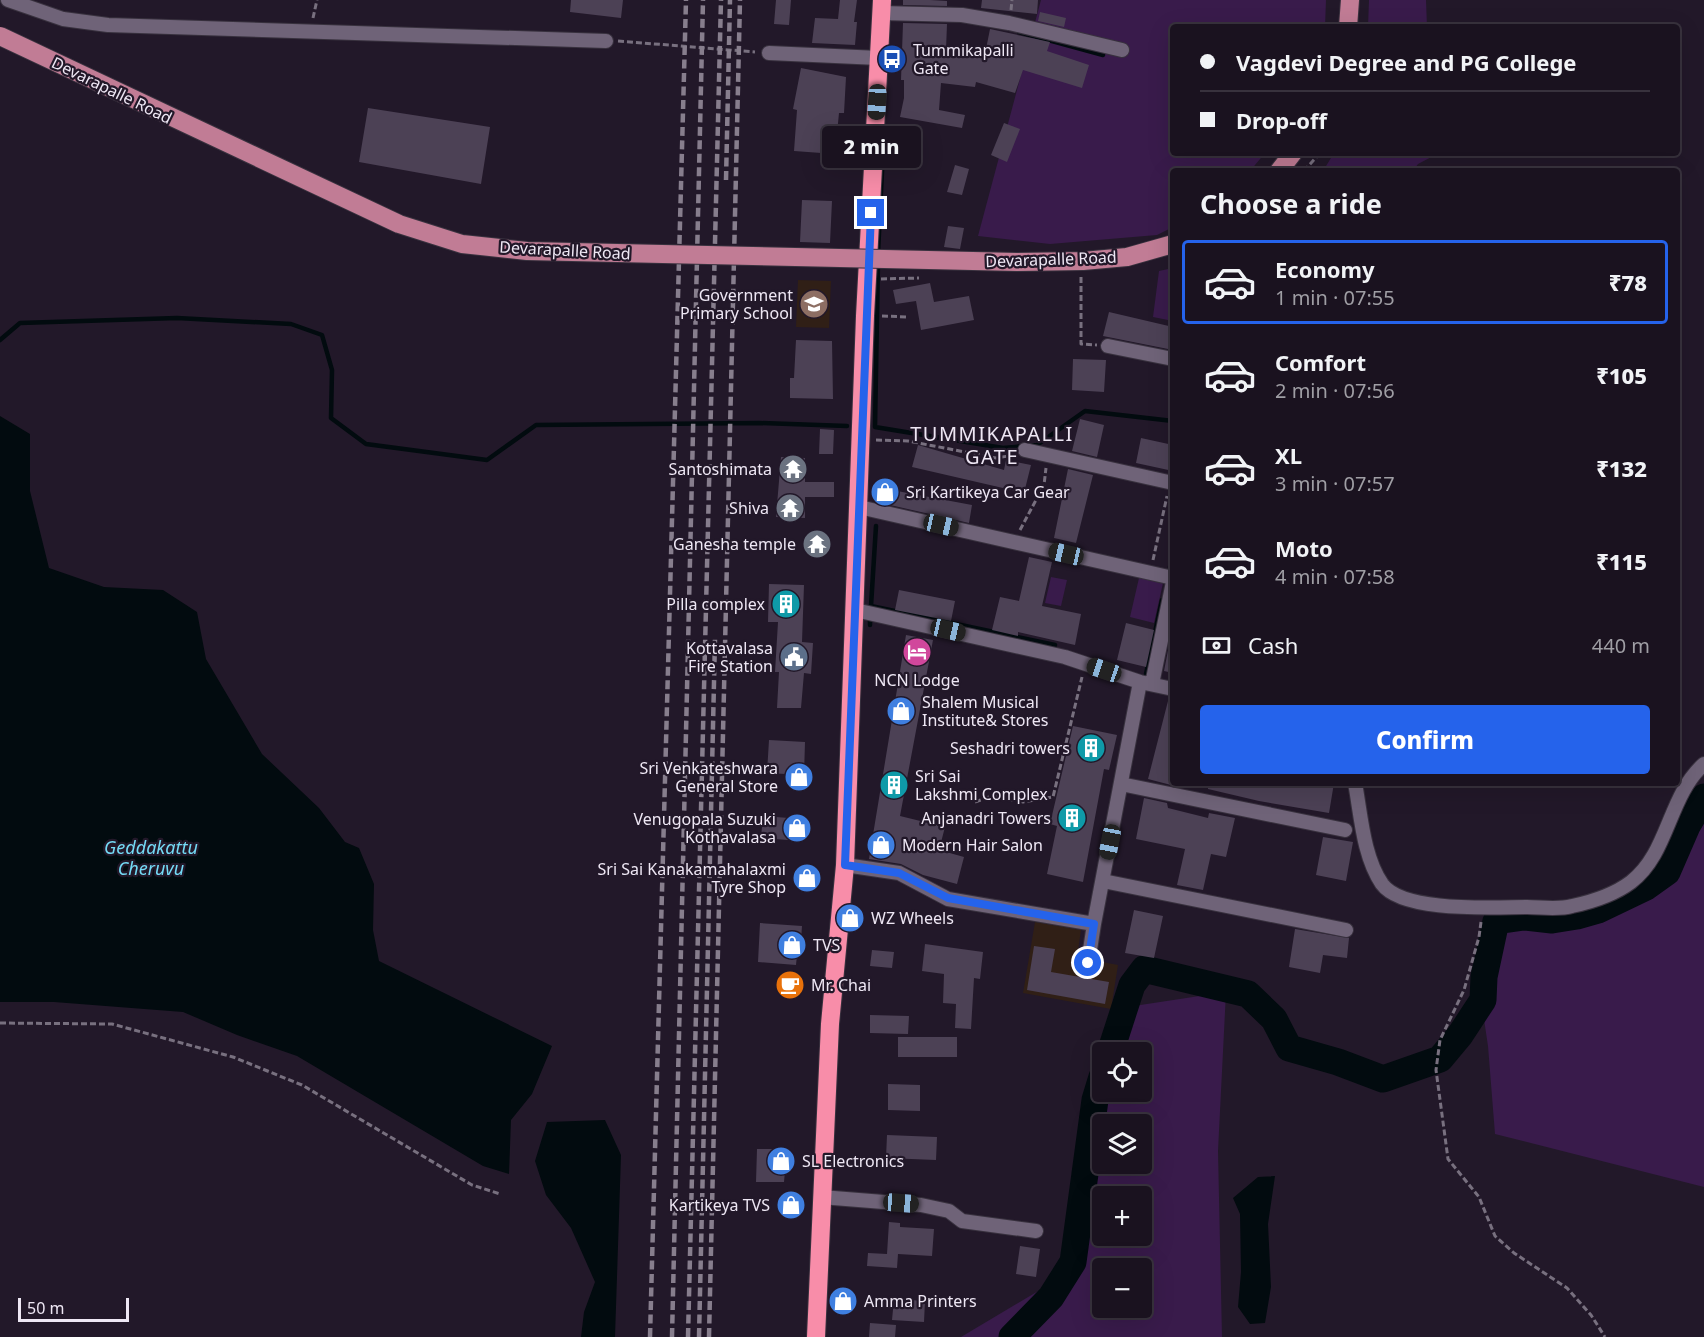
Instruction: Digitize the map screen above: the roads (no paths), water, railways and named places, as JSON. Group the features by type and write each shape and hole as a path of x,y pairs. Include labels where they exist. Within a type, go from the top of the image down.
{"highway":[{"path":"816,1337 830,1023 845,865 865,316 882,6"}],"main road":[{"path":"1348,24 1350,0"},
{"name":"Devarapalle Road","path":"0,36 335,196 399,224 462,244 527,251 1017,262 1083,261 1127,257 1170,245"},
{"path":"1281,168 1291,156"}],"street":[{"path":"8,0 63,19 108,26 606,41"},
{"path":"882,6 963,15 1009,23 1122,50"},
{"path":"769,53 879,58"},
{"path":"1108,346 1170,358"},
{"path":"1024,450 1170,483"},
{"path":"858,507 1170,577"},
{"path":"1088,963 1121,784 1170,593"},
{"path":"855,610 1085,663 1170,688"},
{"path":"1356,786 1368,852 1383,885 1403,898 1453,908 1570,907 1610,893 1631,882 1647,865 1684,788 1704,764"},
{"path":"1121,784 1345,830"},
{"path":"845,865 899,873 948,898 1094,924"},
{"path":"1102,881 1346,930"},
{"path":"821,1197 921,1204 949,1211 962,1221 1036,1231"}],"water":[{"name":"Geddakattu Cheruvu","path":"0,416 30,434 30,491 49,568 104,587 163,590 197,612 206,659 262,754 319,808 345,842 359,848 374,884 373,930 379,961 552,1046 532,1094 511,1120 509,1174 483,1166 297,1056 237,1035 183,1012 54,1002 0,1002"},
{"path":"605,1120 621,1155 615,1337 581,1337 584,1312 595,1282 571,1228 546,1195 535,1161 547,1122"},
{"path":"1275,1176 1268,1224 1271,1287 1265,1323 1250,1324 1238,1307 1241,1272 1240,1214 1233,1198 1258,1177"}],"waterway":[{"path":"1019,32 1103,55"},
{"path":"878,253 883,151"},
{"path":"878,262 875,427 1003,448 1037,445 1085,411 1170,421"},
{"path":"0,340 20,323 177,318 291,324 322,335 332,370 331,418 366,444 487,460 536,425 759,423 847,426"},
{"path":"876,526 871,606 1055,645"},
{"path":"1146,674 1162,600"},
{"path":"1114,1042 1132,985 1144,969 1248,994 1274,1019 1289,1048 1338,1062 1383,1079 1440,1059 1460,1035 1483,1000 1484,977 1496,921 1524,917 1552,920 1577,916 1598,910 1646,887 1667,872 1687,826 1704,797"},
{"path":"1012,1337 1051,1297 1073,1262 1095,1102"}],"railway":[{"path":"650,1337 686,0"},
{"path":"672,1337 703,0"},
{"path":"688,1337 721,0"},
{"path":"726,180 730,0"},
{"path":"709,1337 740,0"},
{"path":"699,1337 715,639"}],"place":[{"name":"Tummikapalli Gate","path":"892,59"},
{"name":"Government Primary School","path":"814,304"},
{"name":"Santoshimata","path":"793,469"},
{"name":"Sri Kartikeya Car Gear","path":"885,492"},
{"name":"Shiva","path":"790,508"},
{"name":"Ganesha temple","path":"817,544"},
{"name":"Pilla complex","path":"786,604"},
{"name":"NCN Lodge","path":"917,652"},
{"name":"Kottavalasa Fire Station","path":"794,657"},
{"name":"Shalem Musical Institute& Stores","path":"901,711"},
{"name":"Seshadri towers","path":"1091,748"},
{"name":"Sri Venkateshwara General Store","path":"799,777"},
{"name":"Sri Sai Lakshmi Complex","path":"894,785"},
{"name":"Anjanadri Towers","path":"1072,818"},
{"name":"Venugopala Suzuki Kothavalasa","path":"797,828"},
{"name":"Modern Hair Salon","path":"881,845"},
{"name":"Sri Sai Kanakamahalaxmi Tyre Shop","path":"807,878"},
{"name":"WZ Wheels","path":"850,918"},
{"name":"TVS","path":"792,945"},
{"name":"Mr. Chai","path":"790,985"},
{"name":"SL Electronics","path":"781,1161"},
{"name":"Kartikeya TVS","path":"791,1205"},
{"name":"Amma Printers","path":"843,1301"}],"district":[{"name":"TUMMIKAPALLI GATE","path":"992,446"}]}
